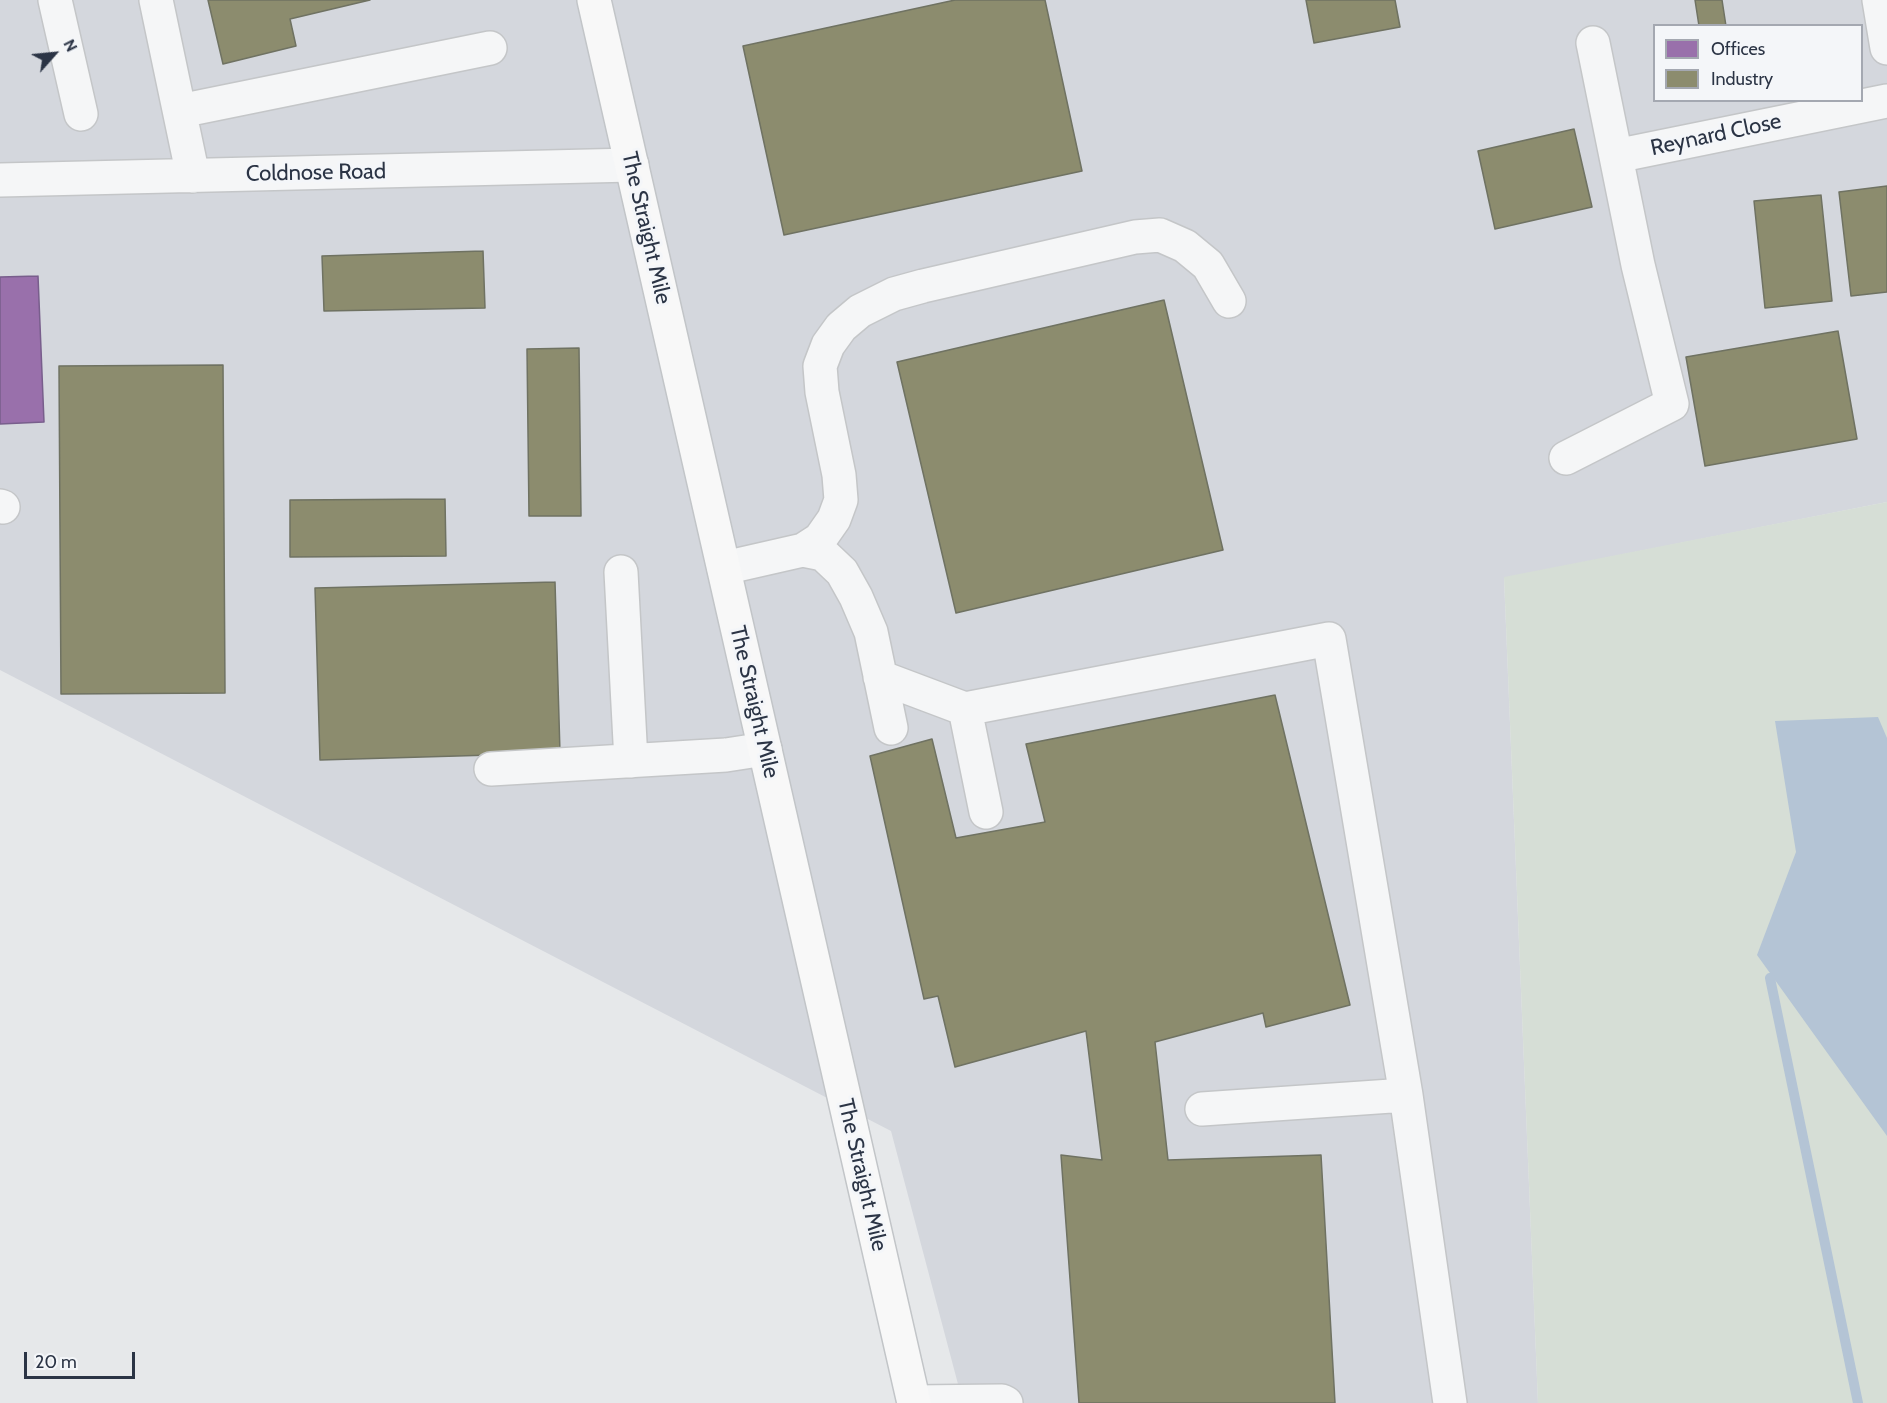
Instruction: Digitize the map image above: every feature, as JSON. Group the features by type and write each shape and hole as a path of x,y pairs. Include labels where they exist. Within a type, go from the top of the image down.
{"main road":[{"name":"The Straight Mile","path":"594,0 914,1403"}],"street":[{"path":"56,0 81,114"},
{"path":"156,0 193,176"},
{"path":"1879,0 1887,48"},
{"path":"1566,458 1672,404 1638,265 1593,43"},
{"path":"180,111 490,48"},
{"name":"Reynard Close","path":"1616,156 1887,100"},
{"name":"Coldnose Road","path":"0,180 632,165"},
{"path":"724,568 803,550 820,539 834,519 841,500 839,475 822,392 820,366 828,345 841,327 860,311 894,294 923,286 1135,237 1160,235 1185,246 1208,265 1229,301"},
{"path":"803,550 824,554 842,572 856,597 871,632 891,728"},
{"path":"621,572 631,761"},
{"path":"880,677 965,709 1329,639 1406,1095 1450,1403"},
{"path":"965,709 986,812"},
{"path":"491,769 726,755 765,749"},
{"path":"1202,1109 1406,1095"},
{"path":"914,1403 1002,1401 1006,1403"}],"shaded area":[{"path":"0,0 1887,0 1887,502 1504,578 1538,1403 963,1403 891,1131 0,670"},
{"path":"1887,502 1887,1403 1538,1403 1504,577"}],"water":[{"path":"1878,717 1887,738 1887,1136 1757,955 1796,852 1775,721"}],"building: Offices":[{"path":"38,276 44,422 0,424 0,277"}],"building: Industry":[{"path":"208,0 370,0 290,19 296,46 223,64"},
{"path":"955,0 1045,0 1082,171 784,235 743,46"},
{"path":"1306,0 1395,0 1400,27 1314,43"},
{"path":"1695,0 1722,0 1726,24 1699,24"},
{"path":"1574,129 1592,207 1495,229 1478,151"},
{"path":"1887,186 1887,292 1851,296 1839,192"},
{"path":"1821,195 1832,301 1765,308 1754,201"},
{"path":"483,251 485,308 324,311 322,256"},
{"path":"1164,300 1223,550 956,613 897,362"},
{"path":"1838,331 1857,439 1705,466 1686,357"},
{"path":"579,348 581,516 529,516 527,349"},
{"path":"223,365 225,693 61,694 59,366"},
{"path":"445,499 446,556 290,557 290,500"},
{"path":"555,582 560,753 320,760 315,588"},
{"path":"1275,695 1350,1005 1266,1027 1263,1013 1155,1042 1168,1160 1321,1155 1335,1403 1079,1403 1061,1155 1102,1160 1086,1031 955,1067 938,996 924,999 870,756 932,739 956,838 1045,822 1026,744"}],"waterway":[{"path":"1770,978 1858,1403"}]}
